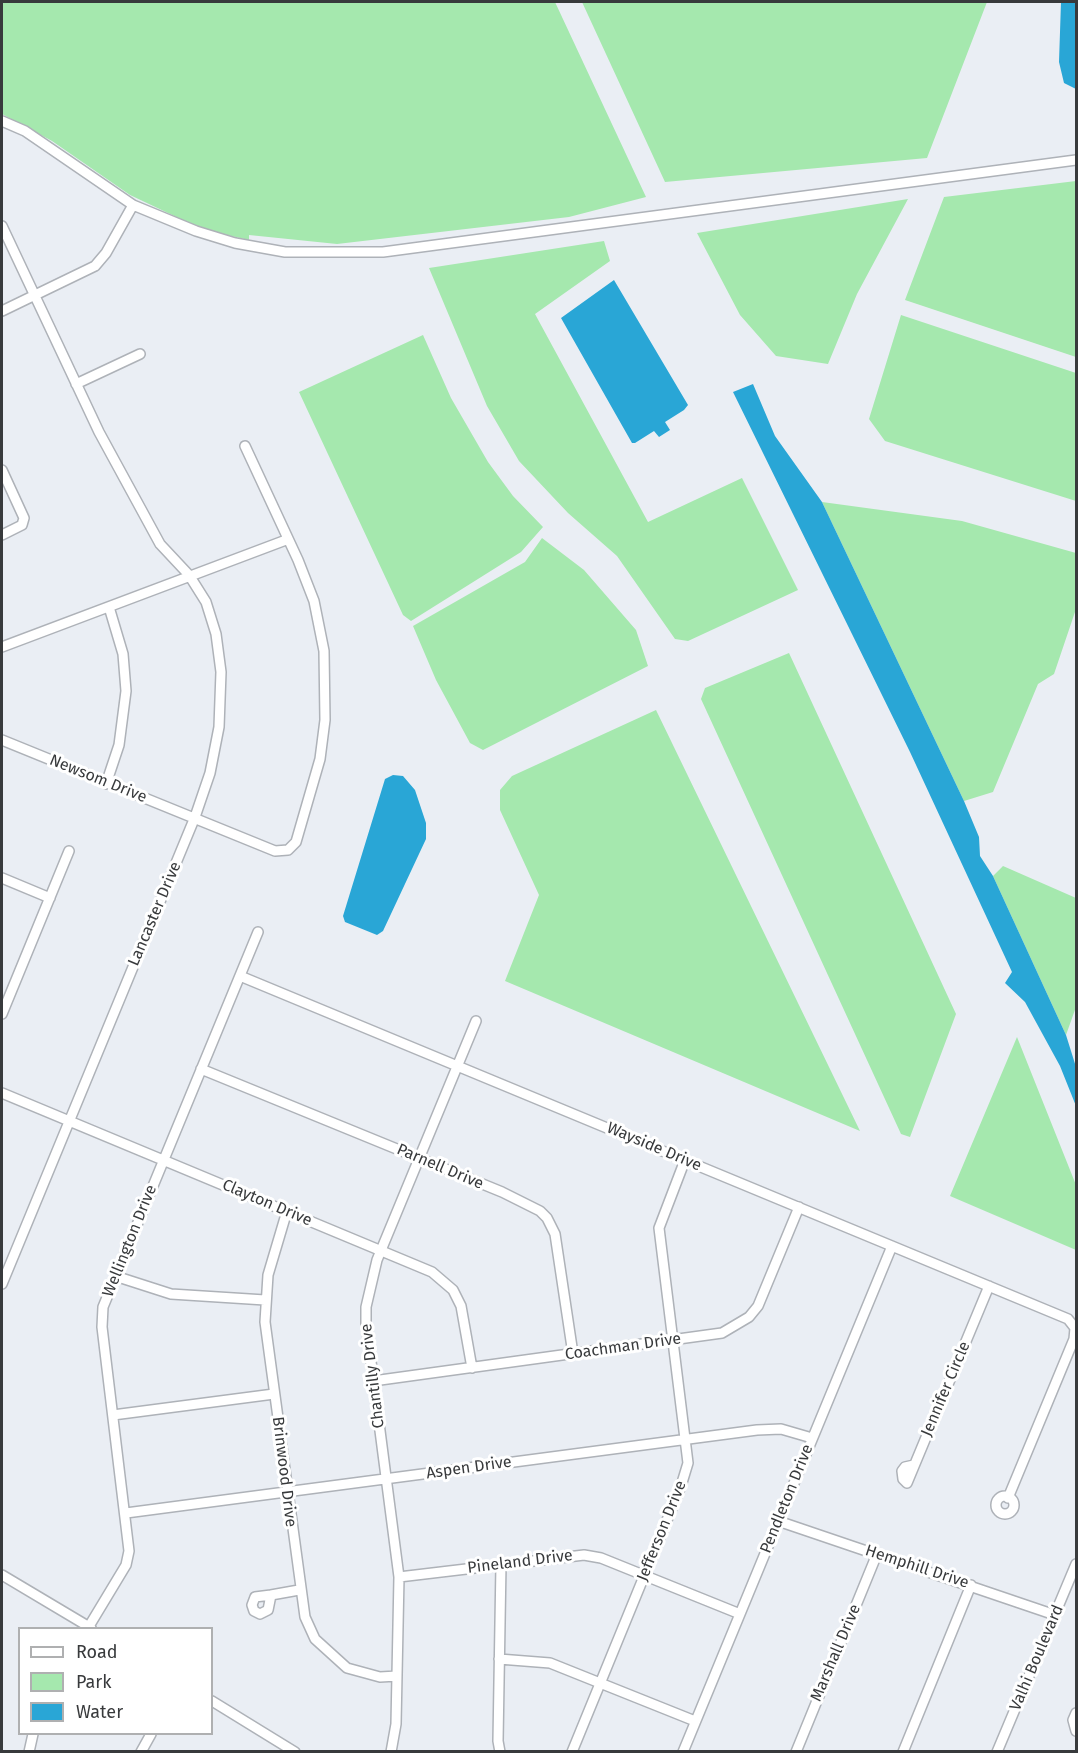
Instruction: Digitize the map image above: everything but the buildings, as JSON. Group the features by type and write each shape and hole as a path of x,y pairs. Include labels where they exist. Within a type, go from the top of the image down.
{"street":[{"path":"2,121 25,131 133,205 196,231 235,243 285,252 382,252 738,207 1077,160"},
{"path":"2,311 95,266 106,253 133,205"},
{"name":"Lancaster Drive","path":"2,226 76,384 160,544 189,575 206,602 216,634 221,672 219,727 210,773 195,817 2,1284"},
{"path":"76,384 140,354"},
{"path":"2,647 286,540 245,446"},
{"path":"2,470 22,512 22,525 2,535"},
{"name":"Newsom Drive","path":"2,740 275,851 288,850 296,842 325,720 324,651 314,602 298,560 286,540"},
{"path":"106,784 121,739 126,691 121,646 109,607"},
{"path":"2,1014 69,851"},
{"path":"2,878 50,898"},
{"name":"Wellington Drive","path":"90,1627 128,1560 126,1513 102,1327 103,1306 258,932"},
{"name":"Wayside Drive","path":"240,975 988,1286 1072,1318"},
{"path":"2,986 12,990"},
{"name":"Chantilly Drive","path":"391,1752 396,1724 399,1577 373,1381 366,1307 369,1288 381,1250 476,1021"},
{"name":"Parnell Drive","path":"201,1069 533,1206 548,1218 558,1244 573,1354"},
{"name":"Clayton Drive","path":"2,1093 432,1272 453,1290 465,1323 472,1368"},
{"name":"Jefferson Drive","path":"572,1752 681,1486 688,1463 659,1228 685,1160"},
{"name":"Coachman Drive","path":"373,1381 722,1333 749,1317 761,1300 799,1207"},
{"name":"Brinwood Drive","path":"287,1211 273,1251 265,1300 265,1322 299,1590 305,1617 312,1633 335,1659 358,1673 397,1677"},
{"name":"Pendleton Drive","path":"683,1752 892,1246"},
{"path":"115,1276 171,1294 265,1300"},
{"name":"Jennifer Circle","path":"907,1483 988,1286"},
{"path":"1008,1498 1076,1335 1072,1318"},
{"path":"113,1415 274,1394"},
{"name":"Aspen Drive","path":"126,1513 686,1439 781,1429 812,1438"},
{"name":"Hemphill Drive","path":"778,1521 1055,1615"},
{"name":"Marshall Drive","path":"795,1752 878,1554"},
{"name":"Pineland Drive","path":"399,1577 584,1555 601,1558 740,1614"},
{"path":"500,1752 498,1741 501,1564"},
{"name":"Valhi Boulevard","path":"997,1752 1077,1564"},
{"path":"2,1575 87,1627"},
{"path":"903,1752 971,1585"},
{"path":"271,1595 299,1590"},
{"path":"499,1659 550,1663 695,1721"},
{"path":"213,1702 295,1752"},
{"path":"1075,1730 1077,1713"},
{"path":"29,1752 33,1735"},
{"path":"141,1752 150,1735"}],"green space":[{"path":"2,2 555,2 646,197 569,217 337,244 249,235 249,240 218,233 187,222 130,195 52,141 2,114"},
{"path":"582,2 987,2 927,158 665,182"},
{"path":"1076,181 1076,357 905,300 944,197"},
{"path":"908,199 857,294 828,364 776,356 740,315 697,233"},
{"path":"604,241 610,261 535,314 648,522 742,478 798,590 688,641 675,639 617,556 568,513 519,461 487,406 429,268"},
{"path":"901,315 1076,373 1076,501 885,441 869,419"},
{"path":"423,335 451,398 488,462 513,496 543,527 521,552 411,621 403,615 299,392"},
{"path":"822,502 962,521 1076,553 1076,609 1054,674 1038,684 993,792 964,801"},
{"path":"542,538 584,570 636,630 648,666 483,750 470,743 436,680 413,626 525,562"},
{"path":"789,653 956,1014 910,1137 901,1134 701,699 705,688"},
{"path":"656,710 860,1131 505,981 539,895 500,810 500,790 512,776"},
{"path":"1003,866 1076,898 1076,1007 1066,1035 993,876"},
{"path":"1017,1037 1076,1185 1076,1250 950,1196"}],"water":[{"path":"1061,2 1076,2 1076,89 1064,83 1059,62"},
{"path":"614,280 688,405 665,422 670,430 659,437 654,431 635,443 632,443 561,318"},
{"path":"753,384 775,436 822,502 964,801 979,837 980,856 993,876 1066,1035 1076,1067 1076,1106 1060,1066 1025,1002 1005,983 1012,972 910,752 733,392"},
{"path":"393,775 403,776 415,790 426,823 426,839 383,931 377,935 345,922 343,916 385,779"}]}
